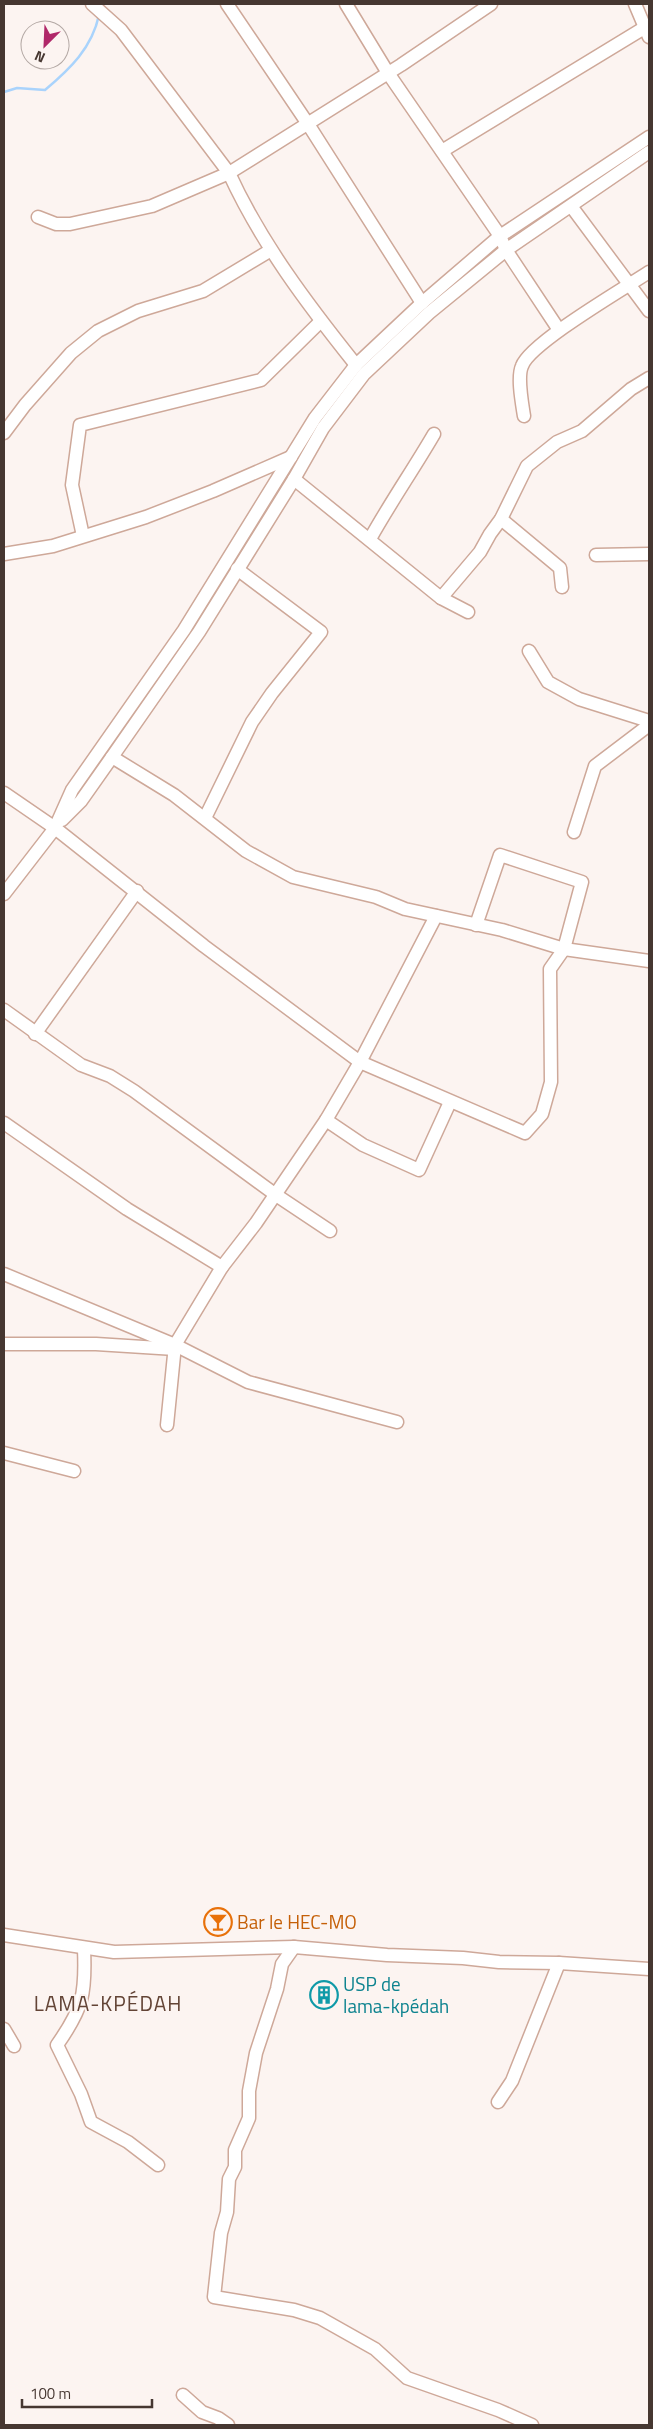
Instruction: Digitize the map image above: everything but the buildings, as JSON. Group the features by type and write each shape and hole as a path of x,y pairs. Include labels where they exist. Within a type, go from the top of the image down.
{"street":[{"path":"92,4 121,30 229,173 241,200 271,250 321,321 356,365"},
{"path":"227,4 308,124 422,303"},
{"path":"346,4 388,73 500,236 506,250 559,330"},
{"path":"38,217 56,224 70,224 152,206 229,173 388,73 491,4"},
{"path":"442,151 648,30 635,4"},
{"path":"55,828 72,790 184,630 315,418 356,365 422,303 500,236 649,137"},
{"path":"4,894 55,828 81,800 199,632 294,479 323,428 364,374 429,313 506,250 649,152"},
{"path":"570,206 649,311"},
{"path":"4,433 25,404 70,353 98,331 138,311 203,291 271,250"},
{"path":"524,416 521,366 528,357 559,330 649,272"},
{"path":"83,536 72,484 80,425 260,380 321,321"},
{"path":"441,598 470,565 502,519 527,466 551,450 557,442 582,431 631,389 649,378"},
{"path":"370,539 392,499 408,479 434,434"},
{"path":"4,554 53,546 163,510 291,457"},
{"path":"294,479 441,598 468,612"},
{"path":"502,519 560,568 562,587"},
{"path":"596,555 649,554"},
{"path":"205,818 252,722 272,693 321,632 237,569"},
{"path":"529,652 548,682 578,699 649,723"},
{"path":"574,832 595,766 649,723"},
{"path":"112,757 174,795 246,850 293,877 376,897 405,909 476,925 564,949 649,961"},
{"path":"4,793 55,828 137,891 204,946 360,1062 525,1133 542,1114 551,1082 550,969 564,949 582,882 500,856 476,925"},
{"path":"35,1034 137,891"},
{"path":"167,1425 175,1347 222,1267 276,1195 326,1120 360,1062 436,916"},
{"path":"4,1010 35,1034 81,1065 110,1076 134,1091 276,1195 330,1230"},
{"path":"326,1120 363,1145 418,1170 450,1102"},
{"path":"4,1123 127,1209 222,1267"},
{"path":"4,1274 175,1347 248,1382 397,1422"},
{"path":"4,1344 96,1344 175,1347"},
{"path":"4,1453 74,1471"},
{"path":"4,1936 31,1938 84,1949 114,1952 294,1947 498,1962 558,1963 649,1969"},
{"path":"294,1947 282,1964 278,1989 256,2053 248,2091 249,2118 235,2150 235,2167 229,2179 227,2212 221,2233 214,2297 294,2310 320,2318 375,2349 407,2378 516,2421 532,2425"},
{"path":"84,1949 84,1993 75,2018 57,2045 81,2094 90,2122 128,2142 158,2164"},
{"path":"498,2102 512,2081 558,1963"},
{"path":"4,2029 14,2046"},
{"path":"183,2395 202,2412 218,2418 228,2425"}],"waterway":[{"path":"4,92 17,88 45,90 79,57 91,38 99,15"}],"place":[{"name":"Bar le HEC-MO","path":"218,1922"},
{"name":"USP de lama-kpédah","path":"324,1995"}],"district":[{"name":"LAMA-KPÉDAH","path":"108,2004"}]}
